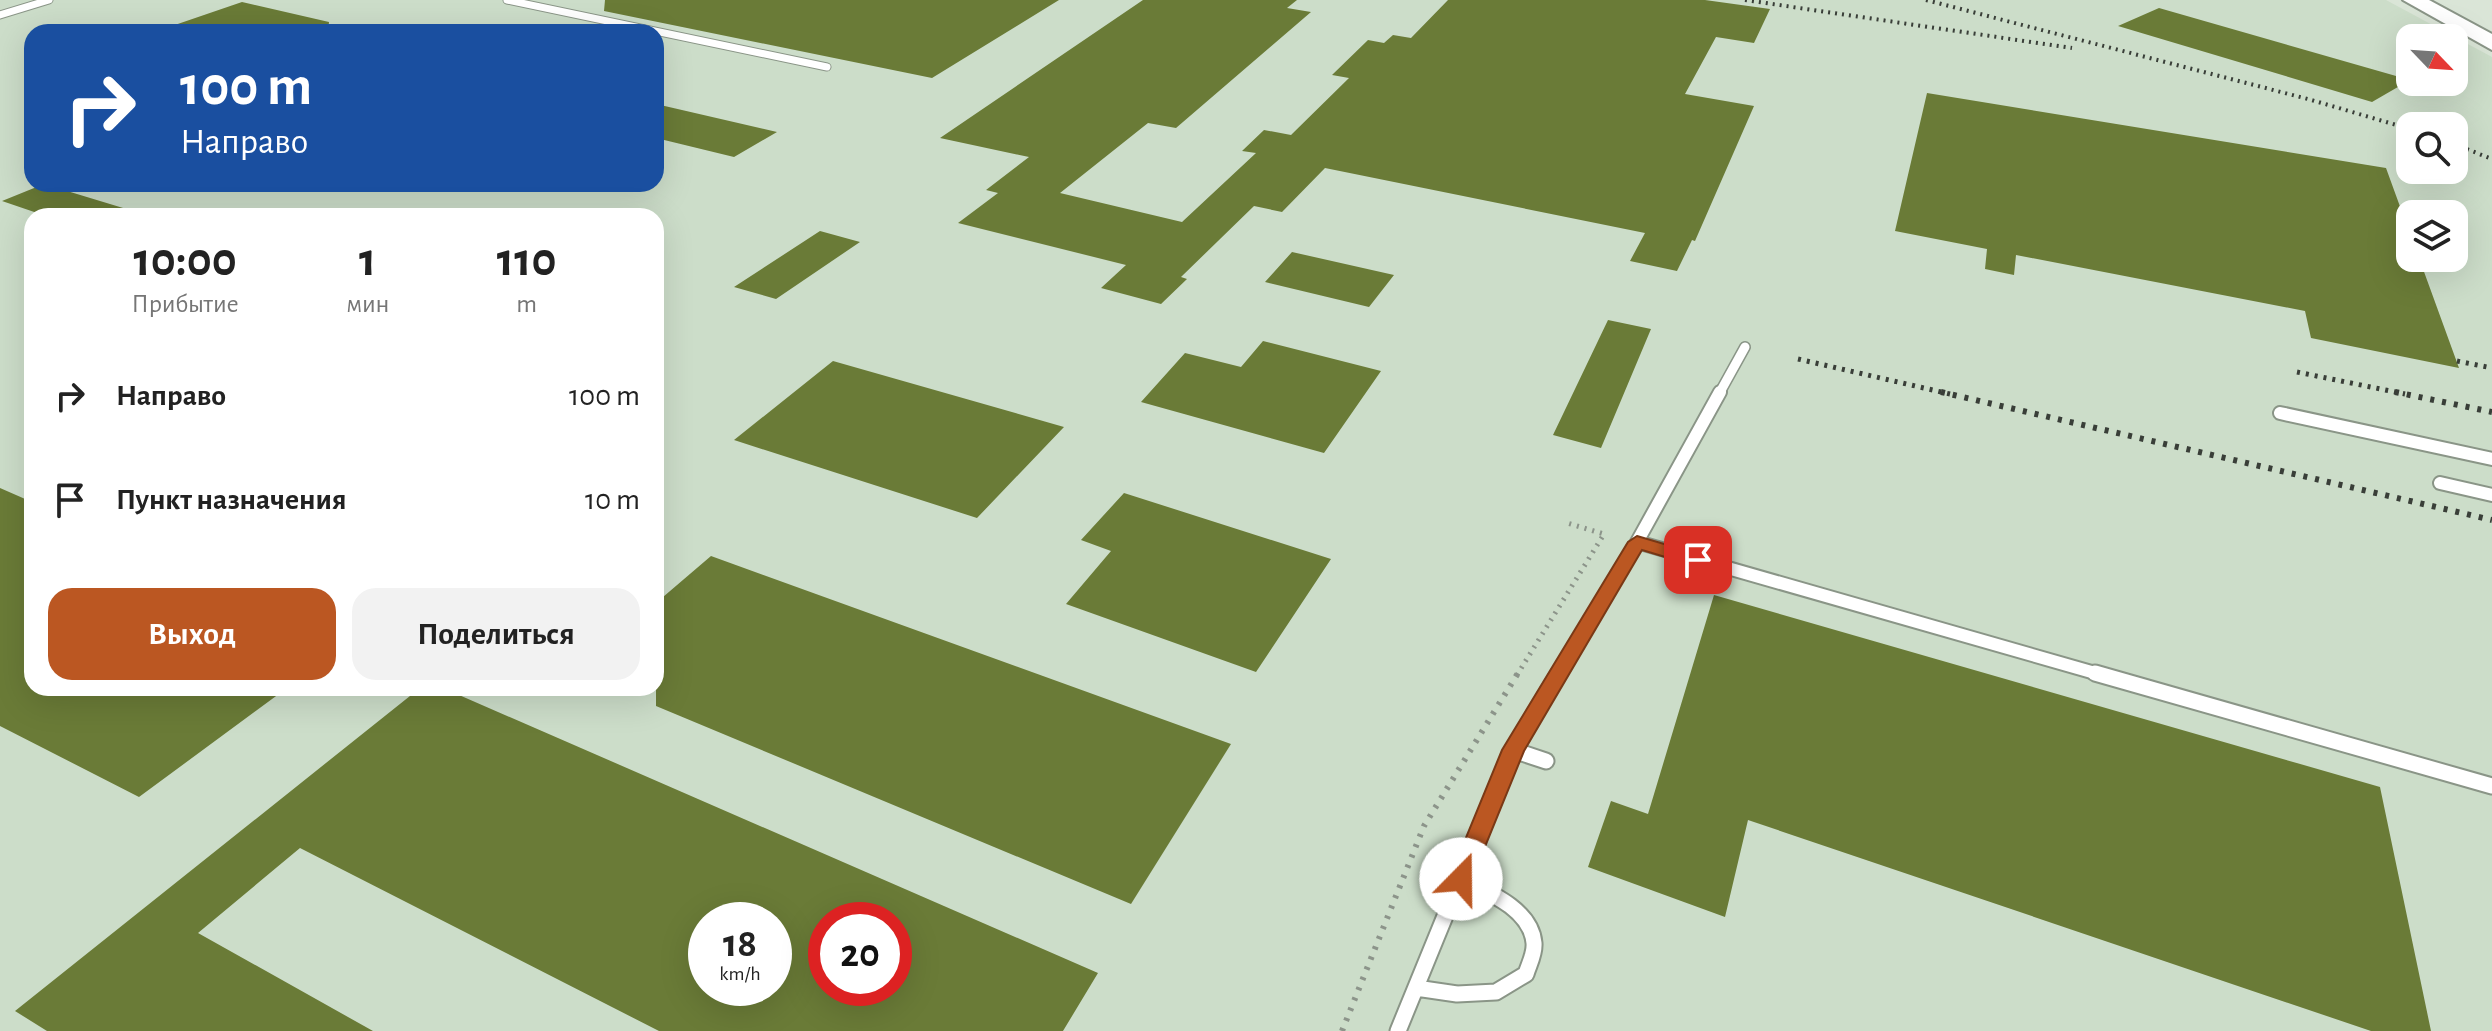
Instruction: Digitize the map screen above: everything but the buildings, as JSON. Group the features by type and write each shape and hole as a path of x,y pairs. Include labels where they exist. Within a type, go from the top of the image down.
{"main road":[{"path":"2413,0 2492,43"}],"lane":[{"path":"0,15 49,0"},
{"path":"507,0 622,24"},
{"path":"664,33 827,67"},
{"path":"1398,1031 1513,750 1637,542 1745,347"},
{"path":"2280,413 2492,459"},
{"path":"2440,483 2492,495"},
{"path":"1637,542 2492,786"},
{"path":"1513,750 1546,761"},
{"path":"1416,988 1457,994 1496,992 1526,974 1534,944 1526,921 1495,897 1461,879"}],"path":[{"path":"1342,1031 1424,826 1604,534 1567,523"}],"shaded area":[{"path":"0,0 2386,0 2431,24 2396,24 2396,96 2468,96 2468,44 2492,57 2492,1031 0,1031"}],"railway":[{"path":"1745,0 2072,48"},
{"path":"1926,0 2308,99 2396,125"},
{"path":"2468,150 2492,159"},
{"path":"1798,359 1950,394"},
{"path":"2457,361 2492,368"},
{"path":"2297,372 2405,394"},
{"path":"1941,392 2492,520"},
{"path":"2395,392 2492,412"}],"route":[{"path":"1461,879 1513,750 1637,542 1698,560"}]}
